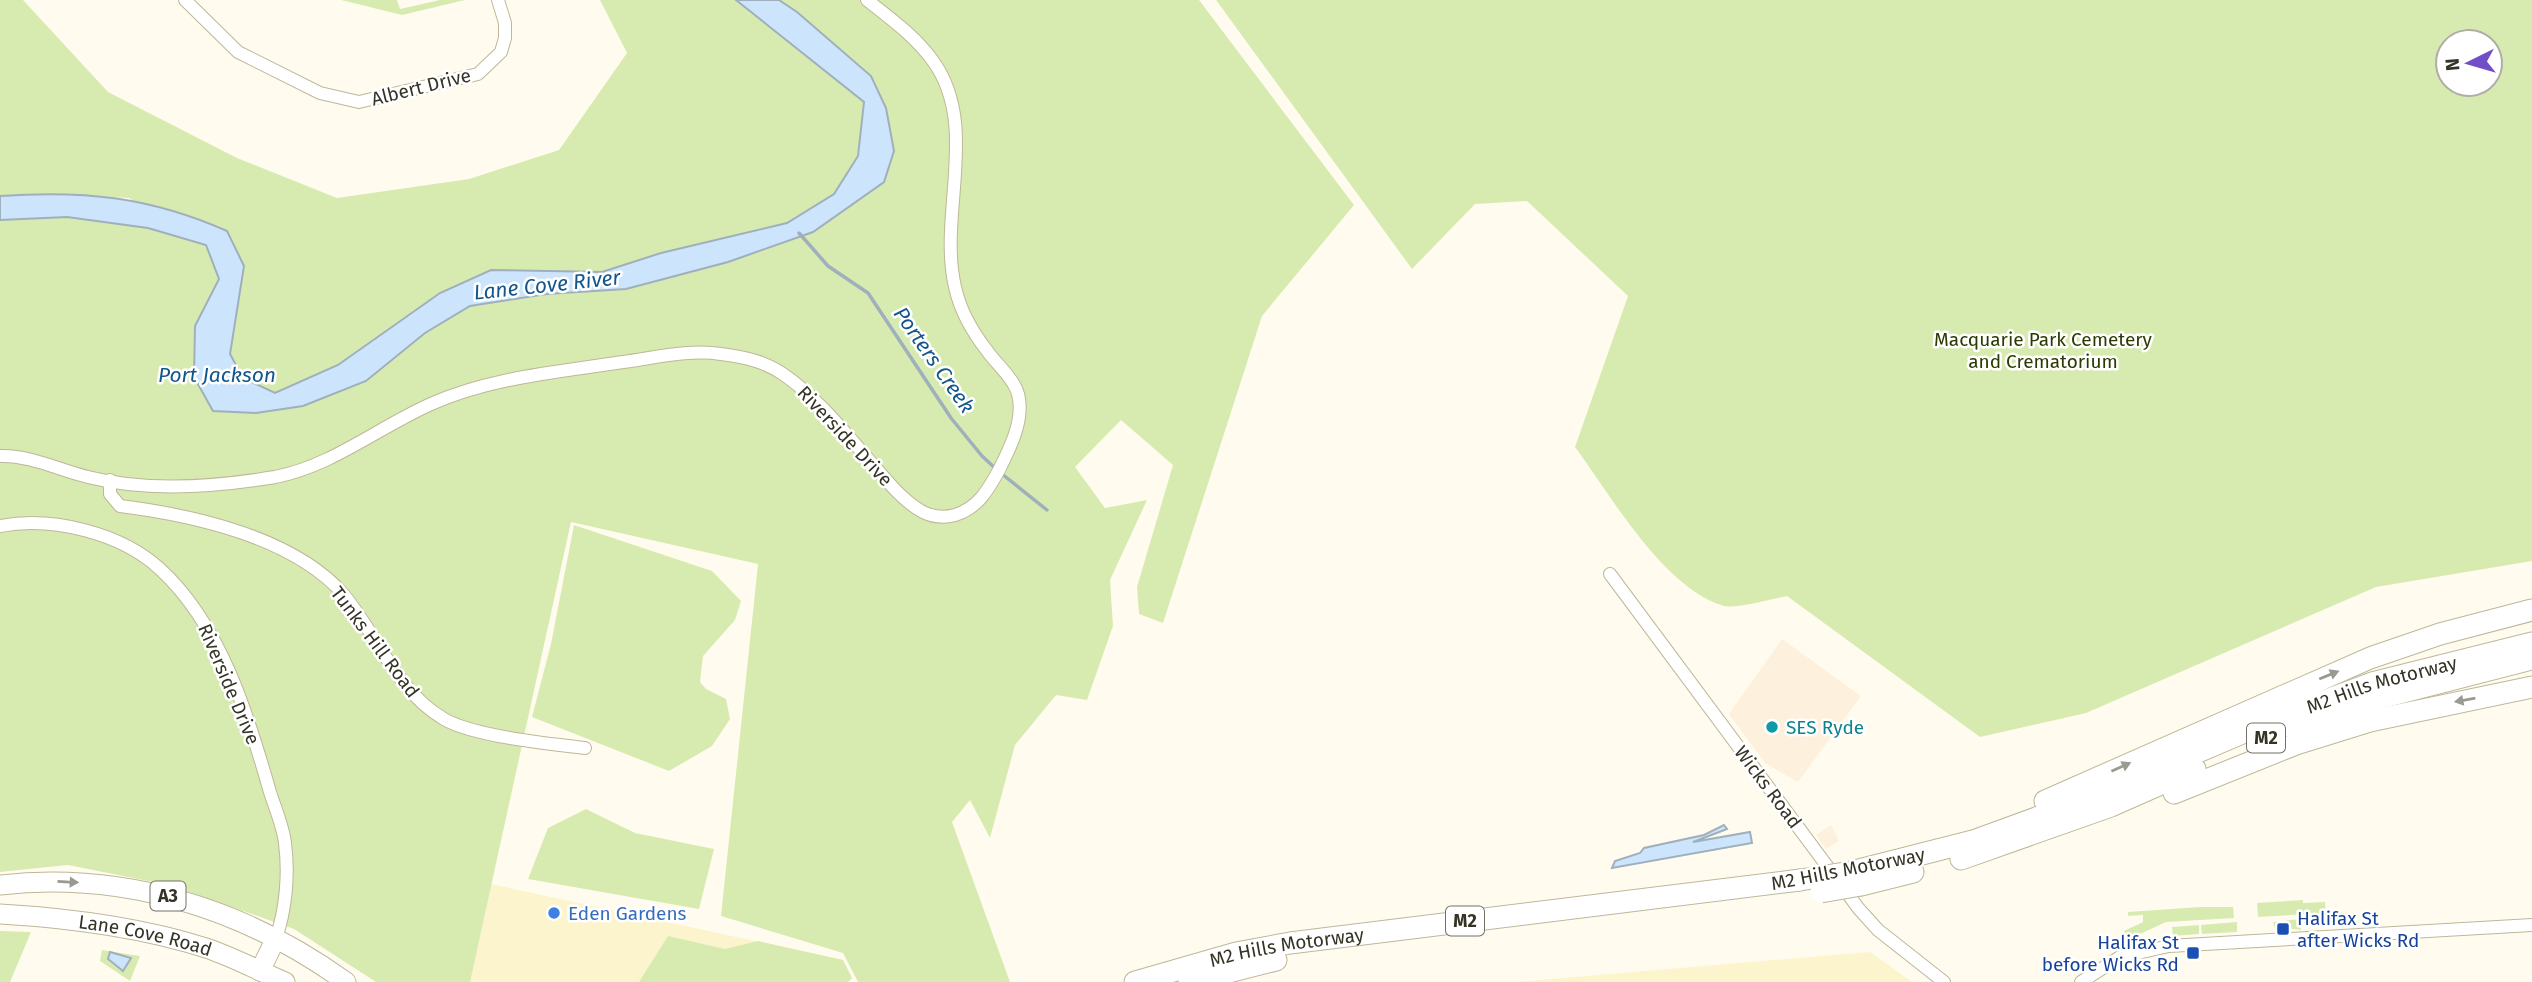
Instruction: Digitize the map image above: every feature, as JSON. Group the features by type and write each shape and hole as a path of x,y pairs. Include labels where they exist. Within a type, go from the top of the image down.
{"highway":[{"path":"1973,841 2000,822 2324,677 2440,634 2532,610"},
{"name":"M2 Hills Motorway","path":"1856,878 1973,841 2083,801 2323,700 2422,669 2532,643"},
{"name":"M2 Hills Motorway","path":"1189,982 1258,964 1333,951 1805,887 2009,844 2111,806 2316,719 2455,676 2532,659"},
{"path":"2009,844 2071,832 2296,744 2370,720 2532,687"},
{"name":"Lane Cove Road","path":"0,884 63,881 113,885 217,910 276,938 346,982"},
{"name":"M2 Hills Motorway","path":"1135,982 1236,953 1344,934 1805,887"},
{"name":"Lane Cove Road","path":"0,915 65,919 161,935 209,949 285,982"},
{"path":"260,971 276,938"}],"street":[{"name":"Albert Drive","path":"185,0 237,52 320,93 359,102 478,74 501,52 505,38 505,23 498,0"},
{"name":"Riverside Drive","path":"0,456 32,460 110,480 149,486 185,486 286,474 322,462 411,414 462,391 533,376 661,357 714,353 753,359 787,376 836,422 896,492 920,510 944,517 956,514 985,496 1001,466 1017,423 1019,398 1015,387 972,329 956,289 951,233 955,121 938,69 924,50 867,0"},
{"name":"Tunks Hill Road","path":"110,480 110,494 120,506 210,522 266,543 315,569 343,595 404,684 418,700 445,719 464,727 585,748"},
{"name":"Riverside Drive","path":"0,526 67,527 132,549 161,570 193,606 228,673 262,763 285,843 285,910 276,938"},
{"name":"Wicks Road","path":"1611,574 1859,909 1878,930 1944,982"},
{"path":"2081,982 2120,957 2169,946 2532,925"}],"shaded area":[{"path":"1782,639 1861,696 1798,782 1765,763 1729,714"},
{"path":"1831,825 1839,841 1826,849 1816,835"},
{"name":"Eden Gardens","path":"491,884 843,960 852,978 848,982 467,982"},
{"path":"1870,952 1912,982 1514,982"}],"green space":[{"path":"0,0 23,0 108,92 237,158 337,198 469,179 559,150 627,53 600,0 736,0 864,102 858,156 834,194 787,223 661,253 602,272 491,270 440,293 338,365 274,393 243,378 230,354 244,266 129,198 35,194 0,196"},
{"path":"341,0 397,0 400,9 440,0 465,0 402,15"},
{"path":"779,0 1199,0 1354,205 1262,316 1163,623 1139,614 1137,587 1173,465 1121,420 1075,467 1105,508 1147,500 1110,580 1113,626 1087,700 1056,695 1015,745 990,838 970,800 952,822 1010,982 858,982 843,953 721,916 758,564 571,522 470,982 376,982 294,929 173,886 68,865 0,872 0,220 67,217 148,228 206,245 219,279 195,326 213,410 366,381 425,333 470,306 547,294 626,289 883,182 871,76 797,12"},
{"name":"Macquarie Park Cemetery and Crematorium","path":"1216,0 2532,0 2532,561 2376,587 2086,713 1980,737 1787,596 1746,605 1724,606 1702,596 1680,581 1660,561 1622,515 1575,447 1628,296 1527,201 1475,204 1412,269"},
{"path":"574,525 712,571 741,601 735,620 703,656 700,682 706,689 726,699 730,719 712,746 669,771 532,717 551,644"},
{"path":"586,809 635,833 714,849 699,909 528,879 548,828"},
{"path":"2303,900 2303,903 2325,902 2326,913 2258,917 2257,903"},
{"path":"2233,907 2234,918 2166,922 2125,941 2124,931 2143,922 2143,915 2128,916 2128,912"},
{"path":"2301,919 2301,930 2274,927 2273,922"},
{"path":"2237,922 2237,932 2202,934 2201,925"},
{"path":"2199,925 2199,934 2173,936 2172,927"},
{"path":"0,931 31,932 10,982 0,982"},
{"path":"668,936 725,949 758,941 843,960 852,978 848,982 639,982"},
{"path":"102,950 140,956 130,981 100,961"}],"water":[{"name":"Port Jackson","path":"736,0 779,0 797,12 871,76 886,108 894,151 884,182 813,232 728,262 626,289 547,294 470,306 425,333 366,381 303,406 256,413 213,411 194,377 195,326 219,279 206,245 148,228 67,217 0,220 0,196 88,195 171,210 227,231 244,266 230,354 243,378 275,393 338,365 440,293 491,270 602,272 661,253 787,223 834,194 858,156 864,102"},
{"path":"1724,825 1727,829 1693,842 1750,832 1752,843 1612,868 1615,861 1640,853 1644,848 1704,835"},
{"path":"110,952 131,958 123,971 108,959"}],"waterway":[{"name":"Porters Creek","path":"799,233 828,266 868,293 951,418 996,469"},
{"name":"Porters Creek","path":"1002,474 1047,510"}],"place":[{"name":"SES Ryde","path":"1772,727"},
{"name":"Eden Gardens","path":"554,913"},
{"name":"Halifax St after Wicks Rd","path":"2283,929"},
{"name":"Halifax St before Wicks Rd","path":"2193,953"}],"water label":[{"name":"Lane Cove River","path":"547,285"}]}
